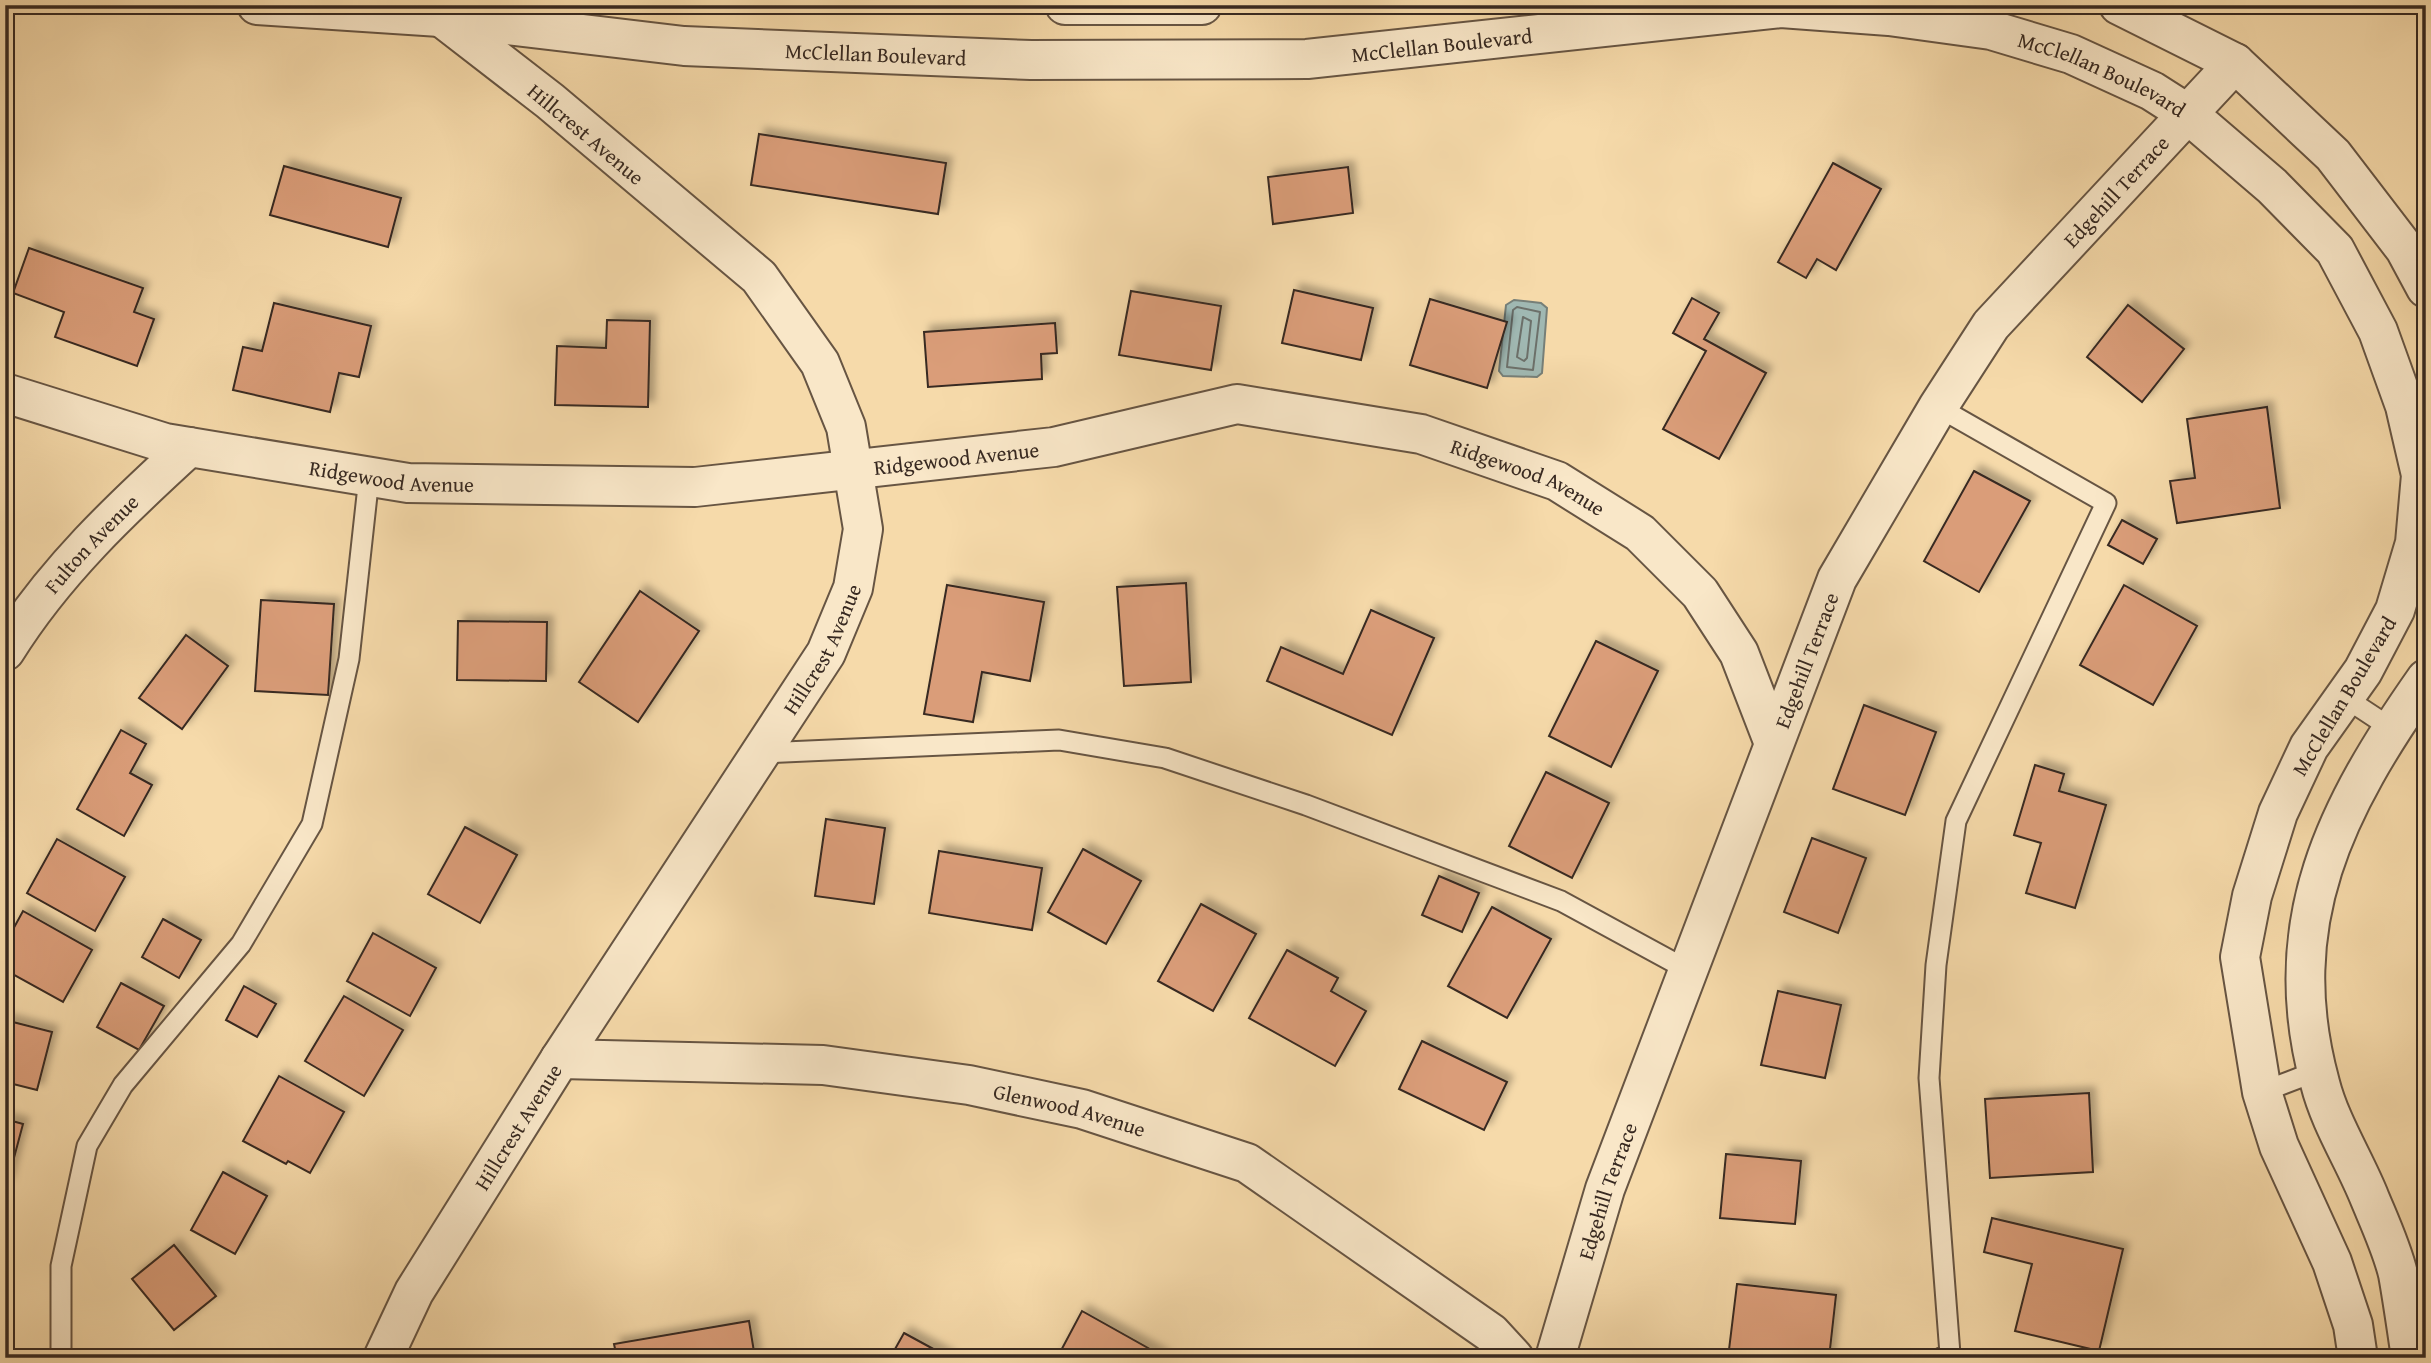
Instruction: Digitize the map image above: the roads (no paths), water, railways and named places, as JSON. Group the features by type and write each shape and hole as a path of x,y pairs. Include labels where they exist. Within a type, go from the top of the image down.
{"street":[{"name":"McClellan Boulevard","path":"257,5 434,11 684,46 1031,60 1307,59 1781,8 1807,8 1991,30 2071,54 2152,91 2188,114 2272,186 2334,250 2378,331 2417,420 2421,475 2415,543 2395,610 2344,697 2309,747 2278,813 2252,896 2240,957 2262,1092 2279,1146 2332,1262 2353,1325 2358,1358"},
{"path":"1065,5 1202,5"},
{"path":"2119,5 2235,63 2333,155 2405,249 2426,288"},
{"path":"1116,60 1119,6"},
{"name":"Hillcrest Avenue","path":"383,1358 414,1292 560,1059 826,653 853,587 863,528 846,427 820,363 759,277 550,101 434,11"},
{"name":"Edgehill Terrace","path":"1555,1358 1605,1189 1686,969 1837,579 1938,407 1991,324 2235,63"},
{"name":"Ridgewood Avenue","path":"5,393 164,443 408,483 695,487 1054,447 1237,404 1421,434 1557,481 1640,533 1700,593 1739,653 1773,741"},
{"name":"Fulton Avenue","path":"5,651 33,606 117,513 189,447"},
{"path":"2411,1358 2397,1272 2370,1199 2320,1084 2304,1004 2308,918 2332,839 2378,746 2426,679"},
{"name":"Glenwood Avenue","path":"560,1059 823,1065 970,1085 1082,1109 1247,1163 1491,1333 1514,1358"}],"lane":[{"path":"1938,407 2106,503 1956,821 1936,965 1929,1078 1950,1354 1941,1358"},
{"path":"61,1358 61,1266 87,1146 123,1085 241,944 312,824 349,659 369,477"},
{"path":"2344,697 2391,729"},
{"path":"761,752 1059,740 1165,758 1306,805 1561,901 1686,969"},
{"path":"2262,1092 2317,1071"}],"water":[{"path":"1514,300 1541,303 1547,308 1542,373 1537,377 1503,376 1499,371 1506,305"}]}
